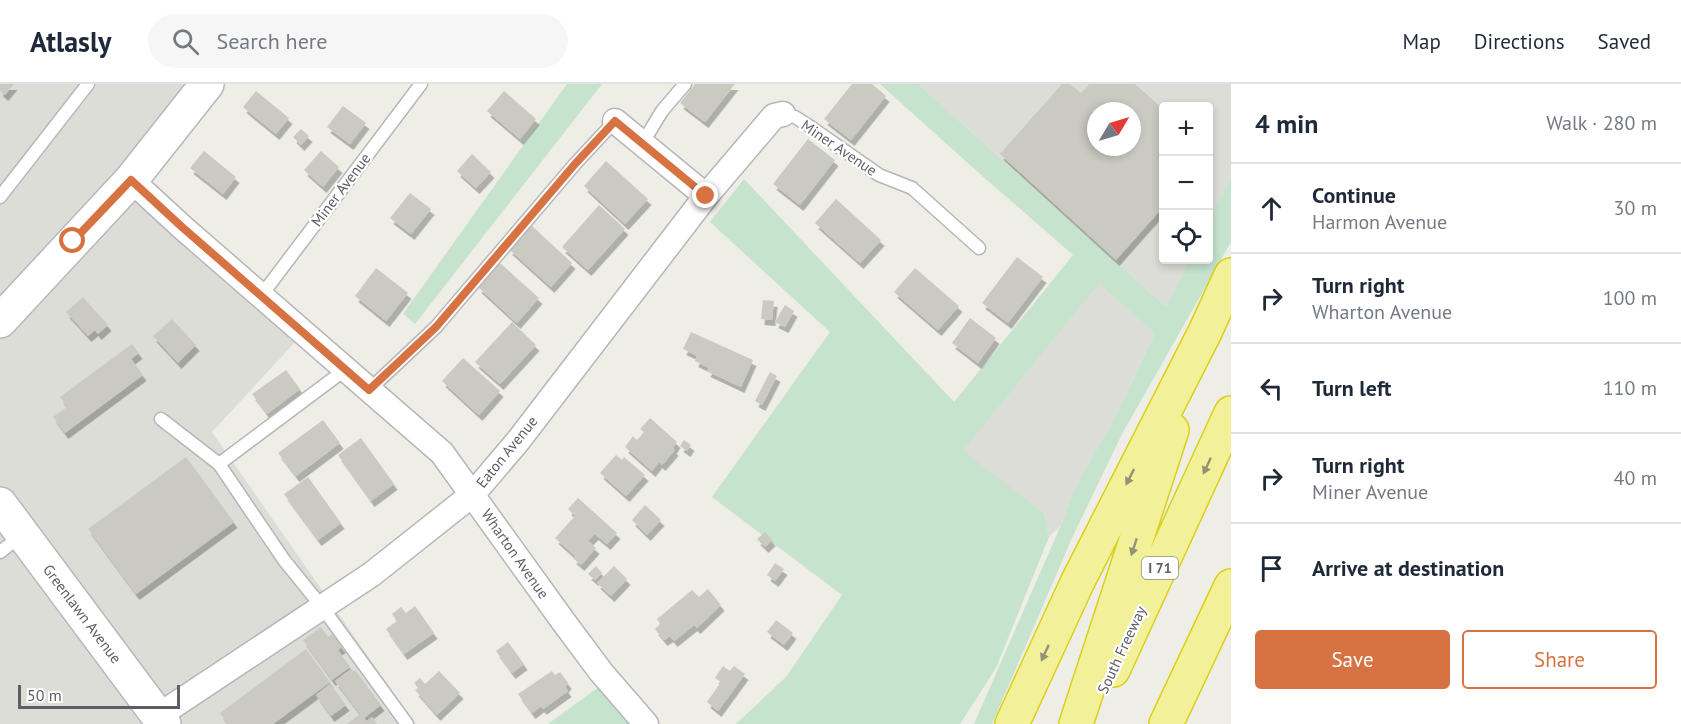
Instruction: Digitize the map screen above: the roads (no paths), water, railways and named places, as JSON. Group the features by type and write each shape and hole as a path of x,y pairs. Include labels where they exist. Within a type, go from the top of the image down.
{"highway":[{"path":"1012,724 1078,581 1205,332 1231,275"},
{"path":"1076,724 1205,332"},
{"name":"South Freeway","path":"1088,724 1231,413"},
{"path":"1166,724 1231,586"},
{"path":"1185,724 1231,605"}],"main road":[{"path":"0,321 131,180 207,84"},
{"name":"Greenlawn Avenue","path":"0,504 11,543 161,720"}],"street":[{"name":"Eaton Avenue","path":"161,720 372,573 473,494 518,441 706,196 774,116 783,114"},
{"path":"615,121 706,196"},
{"name":"Wharton Avenue","path":"131,180 442,453 569,629 646,724"}],"lane":[{"path":"0,197 88,84"},
{"name":"Miner Avenue","path":"261,296 421,84"},
{"path":"642,144 662,111 685,84"},
{"name":"Miner Avenue","path":"783,114 802,122 879,175 912,188 979,248"},
{"path":"369,390 436,327 575,164 615,121"},
{"path":"219,464 346,369"},
{"path":"161,419 219,464 284,560 322,607 407,724"}]}
